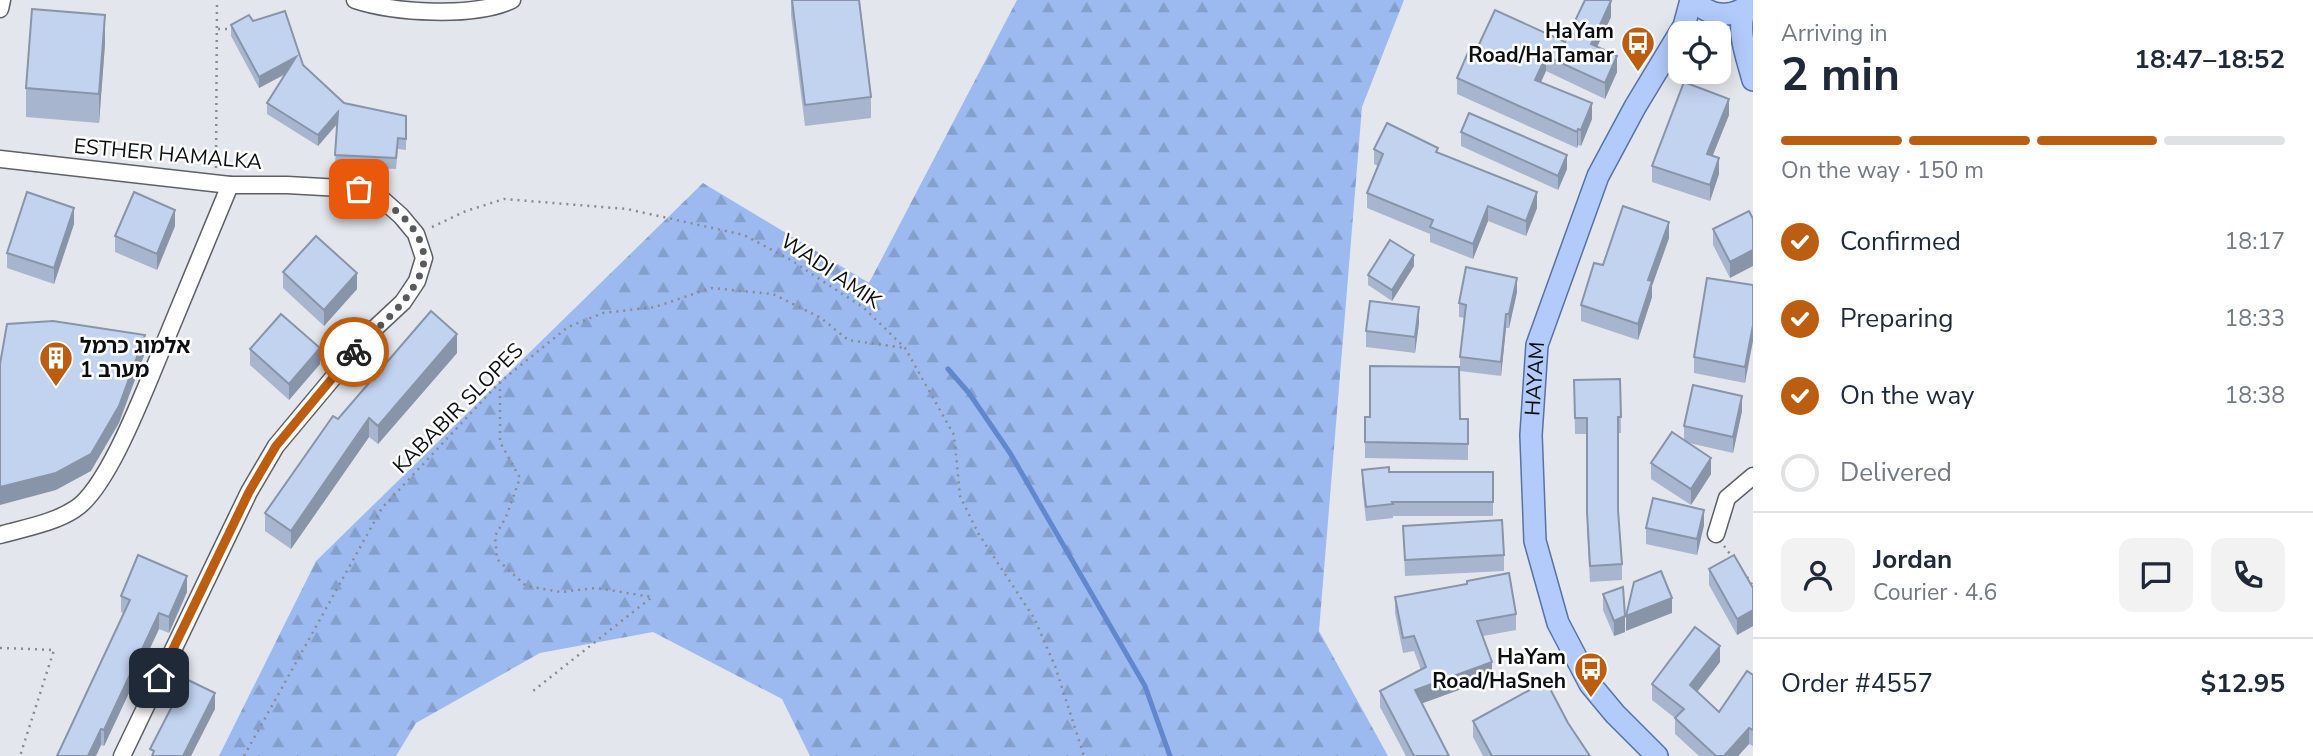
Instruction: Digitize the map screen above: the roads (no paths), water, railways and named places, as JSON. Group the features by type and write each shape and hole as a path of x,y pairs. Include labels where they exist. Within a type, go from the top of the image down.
{"main road":[{"path":"1693,0 1715,14 1736,13 1749,4"},
{"name":"HAYAM","path":"1657,756 1615,714 1590,684 1558,623 1535,541 1531,435 1537,345 1598,176 1635,107 1684,26 1693,0"},
{"path":"1749,4 1741,22 1741,34 1753,79"}],"street":[{"path":"0,9 2,0"},
{"path":"355,0 400,11 467,10 512,0"},
{"name":"ESTHER HAMALKA","path":"0,159 223,184 359,189 383,200 401,216 416,234 424,258 417,281 403,302 373,330 276,446 249,492 122,756"},
{"path":"0,535 76,509 95,490 112,462 146,387 223,184"},
{"path":"1716,534 1727,498 1753,476"}],"waterway":[{"path":"948,369 969,393 1010,453 1145,686 1170,756"}],"place":[{"name":"HaYam Road/HaTamar","path":"1638,73"},
{"name":"אלמוג כרמל מערב 1","path":"56,388"},
{"name":"HaYam Road/HaSneh","path":"1591,699"}]}
